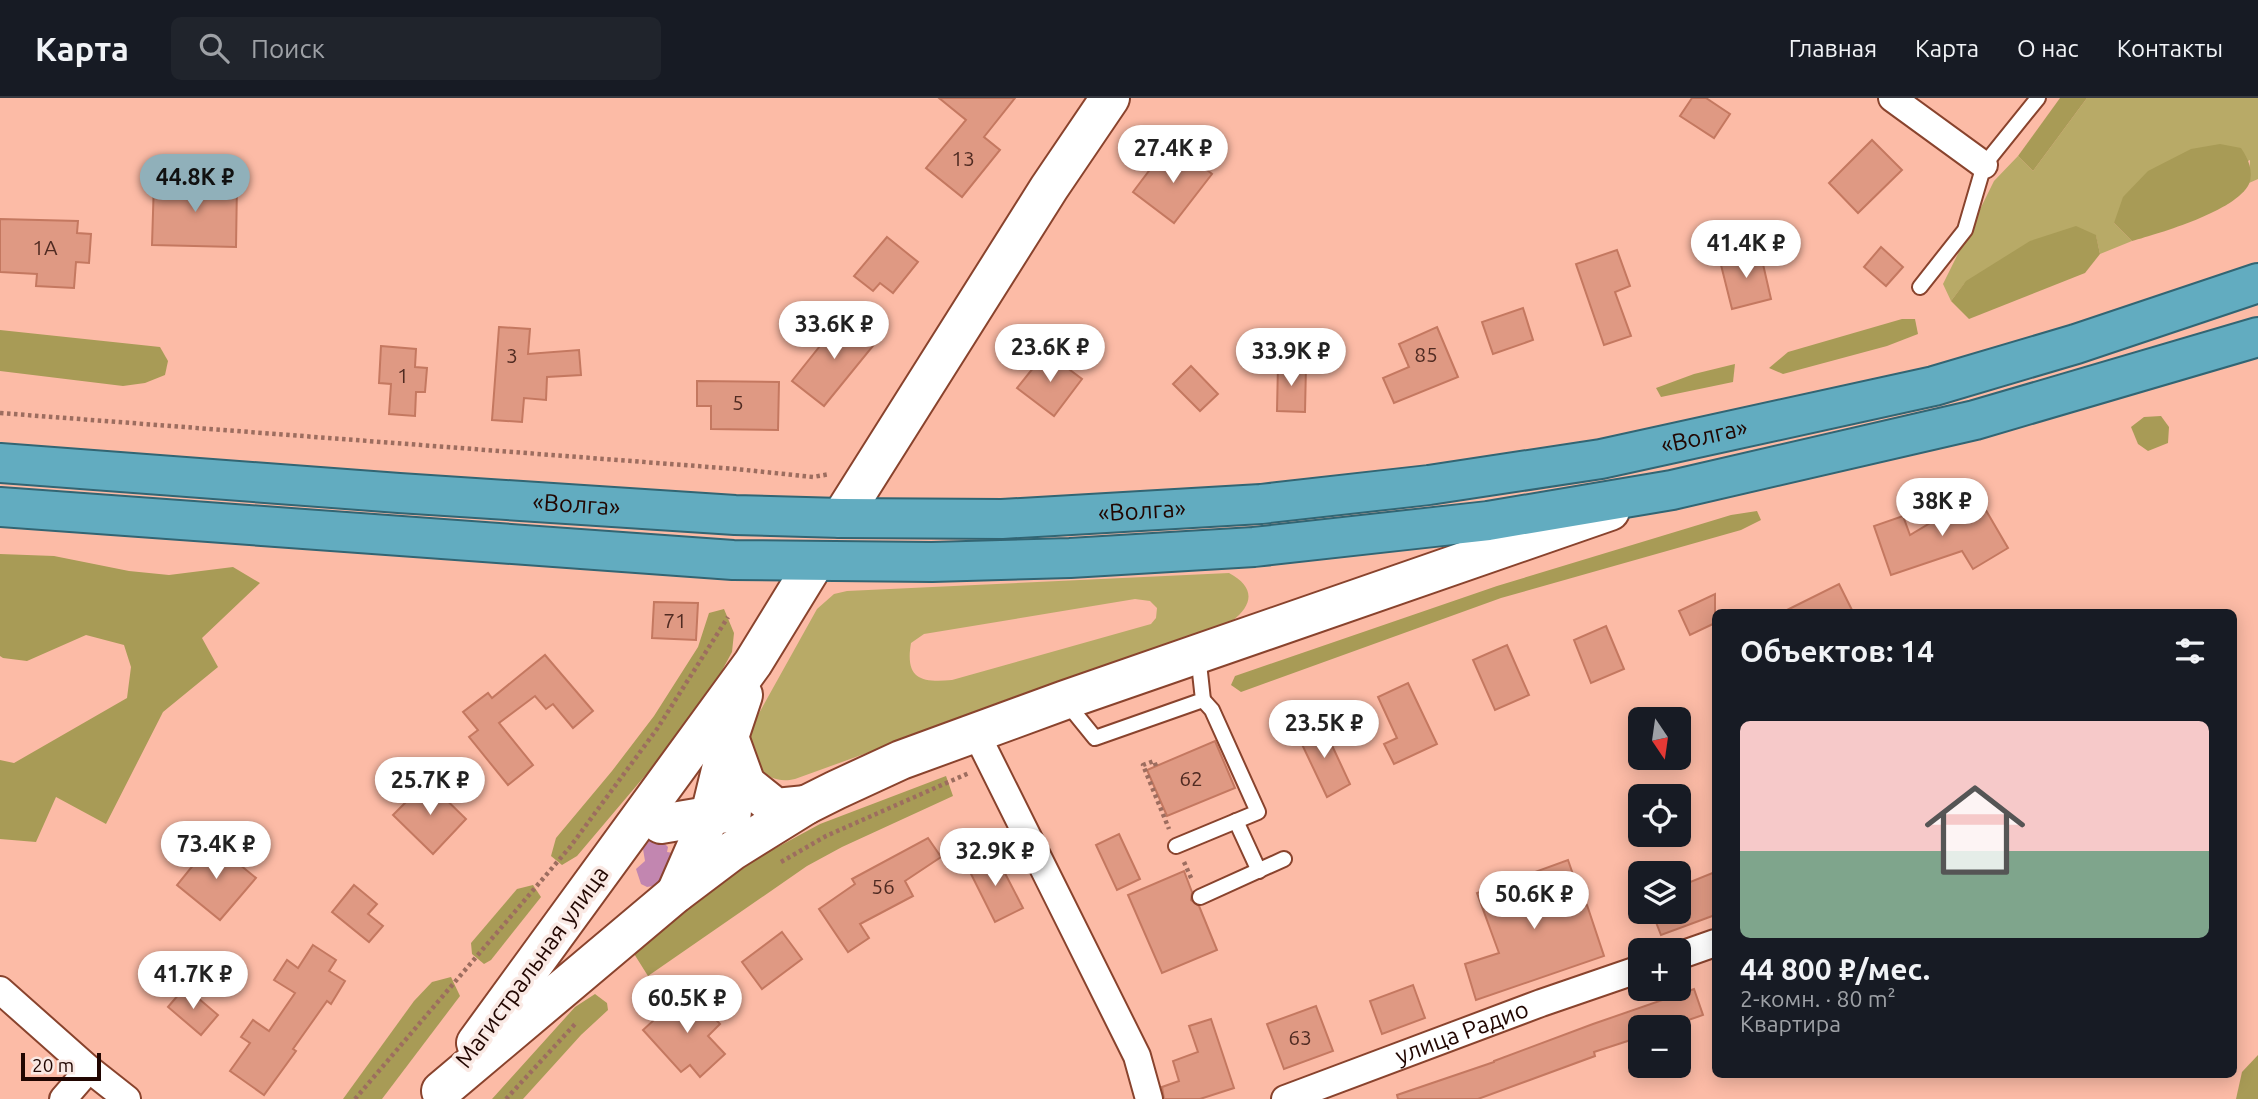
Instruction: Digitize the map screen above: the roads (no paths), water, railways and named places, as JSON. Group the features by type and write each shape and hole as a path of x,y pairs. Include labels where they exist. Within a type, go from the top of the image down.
{"highway":[{"name":"«Волга»","path":"0,463 736,515 1002,519 1261,504 1429,485 1601,459 1934,386 2076,344 2255,280"},
{"name":"«Волга»","path":"0,507 733,560 815,562 1070,558 1254,547 1488,522 1672,490 1975,420 2258,337"}],"main road":[{"path":"841,518 1041,200 1110,98"},
{"path":"439,1095 682,879 732,852 791,807 901,760 983,748 1065,700 1672,490"},
{"path":"682,879 710,815 729,737 753,663 815,562"},
{"name":"Магистральная улица","path":"439,1095 644,830 753,663"},
{"path":"729,737 746,784 791,807"},
{"path":"682,879 644,830 710,815 791,807"}],"street":[{"path":"1892,98 1984,165"},
{"path":"983,748 1137,1056 1149,1099"},
{"path":"1691,951 1712,944"},
{"name":"улица Радио","path":"1285,1099 1628,973"},
{"path":"0,990 127,1099"},
{"path":"63,1099 89,1069"}],"lane":[{"path":"1920,287 1965,230 1984,165 2038,98"},
{"path":"1176,846 1258,812 1212,710 1203,699 1198,653"},
{"path":"1065,700 1095,738 1203,699"},
{"path":"1236,821 1259,871"},
{"path":"1200,897 1284,859"}]}
